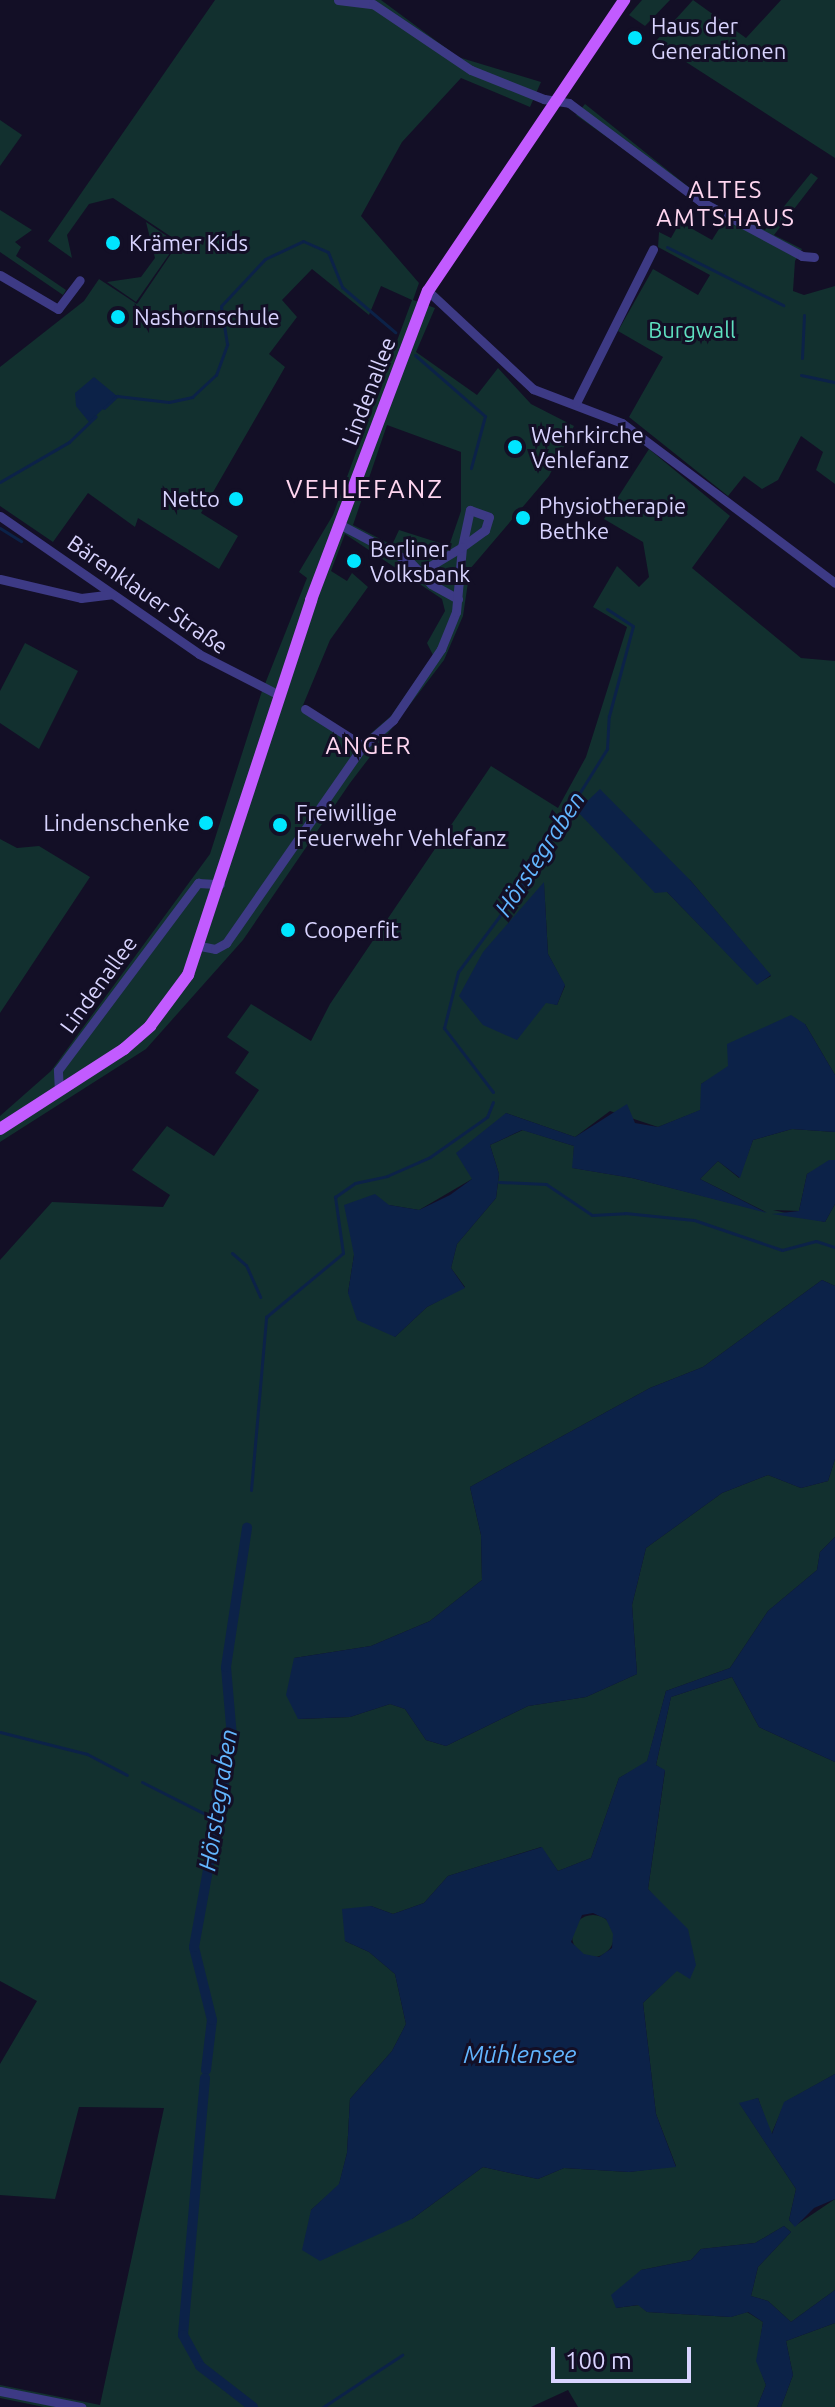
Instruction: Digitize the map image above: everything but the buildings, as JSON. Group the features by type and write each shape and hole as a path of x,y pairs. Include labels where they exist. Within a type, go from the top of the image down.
{"main road":[{"name":"Lindenallee","path":"0,1129 150,1026 188,975 200,946 279,695 339,524 428,291 624,0"}],"street":[{"path":"338,0 373,4 471,70 569,103 700,201 802,256 814,257"},
{"path":"576,403 653,249"},
{"path":"0,275 58,309 80,280"},
{"path":"428,291 533,389 622,423 734,512 835,583"},
{"name":"Bärenklauer Straße","path":"0,516 199,654 279,695"},
{"path":"339,524 409,561 458,599"},
{"path":"200,946 215,949 226,943 363,746 393,720 441,649 458,599 462,547 420,572"},
{"path":"0,579 81,598 112,594"},
{"path":"305,709 363,746"},
{"name":"Lindenallee","path":"59,1091 58,1070 198,883 220,884"},
{"path":"0,2391 81,2407"}],"green space":[{"path":"215,0 381,0 458,57 541,82 530,107 461,78 402,142 361,216 419,283 413,300 435,308 416,352 477,395 498,368 531,404 574,426 549,476 470,569 463,616 444,660 350,783 243,940 146,1049 0,1142 0,1116 51,1071 210,854 261,694 307,578 299,572 333,515 412,300 381,286 369,315 312,269 282,300 297,317 269,354 285,367 201,513 238,536 219,569 138,518 135,527 88,493 53,542 0,506 0,367 84,301 99,279 137,304 179,242 113,198 89,204 67,235 72,258 48,241","holes":["387,425 461,452 461,511 449,546 399,530 392,545 353,525","345,534 442,599 445,611 427,643 433,655 391,716 356,746 301,710 330,640 368,587 352,573 347,581 331,571"]},
{"path":"642,0 670,0 645,26 629,15"},
{"path":"693,0 746,38 781,0 835,0 835,158 655,42"},
{"name":"Burgwall","path":"585,104 701,197 765,230 811,173 818,178 774,235 802,249 795,261 793,291 804,295 835,286 835,484 816,470 823,452 801,436 778,480 762,489 744,476 728,496 629,417 663,357 618,331 653,269 698,295 710,275 658,247 659,232 671,238 680,222 712,240 724,221 576,115"},
{"path":"0,120 22,135 0,166"},
{"path":"0,210 32,230 15,242 21,247 16,256 66,290 63,295 0,252"},
{"path":"146,222 177,243 136,302 107,282 141,277 155,258"},
{"path":"649,449 730,516 692,568 801,658 835,661 835,1075 805,1024 701,1084 701,1110 658,1127 610,1111 575,1137 506,1113 472,1179 419,1210 389,1205 354,1255 348,1293 395,1337 427,1307 465,1287 451,1268 457,1244 496,1198 499,1174 490,1145 523,1130 574,1146 573,1168 632,1178 766,1212 700,1179 718,1161 739,1178 753,1140 792,1129 835,1132 835,1160 807,1174 799,1211 773,1210 825,1222 835,1204 835,1286 822,1280 703,1367 650,1388 470,1487 481,1535 482,1580 430,1621 371,1646 294,1658 299,1719 350,1717 390,1704 405,1709 426,1740 446,1746 528,1706 586,1697 637,1674 632,1605 646,1548 722,1493 768,1475 801,1488 828,1481 835,1459 835,1537 820,1552 817,1570 768,1611 730,1668 666,1691 647,1762 619,1778 591,1858 558,1871 541,1847 448,1876 424,1903 393,1914 371,1906 345,1941 369,1952 395,1974 406,2024 392,2051 350,2099 347,2153 339,2185 311,2210 412,2219 483,2167 538,2179 564,2168 629,2172 676,2166 656,2114 643,2003 677,1970 664,1907 648,1889 665,1771 656,1765 671,1697 732,1677 759,1727 835,1762 835,2074 785,2102 771,2135 758,2098 740,2104 796,2189 789,2220 795,2226 835,2199 835,2290 791,2322 768,2301 751,2296 758,2267 791,2232 784,2226 755,2243 701,2249 691,2260 641,2270 616,2308 639,2305 647,2312 731,2317 747,2312 763,2322 757,2361 766,2385 757,2407 578,2407 568,2390 531,2407 44,2407 0,2398 0,2385 100,2405 164,2108 79,2107 55,2199 0,2195 0,2064 37,2001 0,1981 0,1260 52,1202 163,1207 170,1195 132,1170 167,1126 214,1156 259,1090 235,1073 249,1052 227,1037 251,1004 311,1041 330,1004 491,766 558,808 586,757 627,627 593,607 617,566 639,587 649,577 643,542 604,519","holes":["577,811 690,880 771,976 757,984 667,892","544,884 548,954 565,986 557,1005 547,1002"]},
{"path":"25,643 78,671 39,749 0,723 0,691"},
{"path":"0,839 17,848 39,846 90,877 0,1013"},
{"path":"593,1915 608,1921 614,1936 608,1951 593,1957 578,1951 572,1936 578,1921"},
{"path":"835,2323 835,2407 781,2407 793,2375 786,2341"}],"water":[{"path":"94,377 117,396 89,422 76,406 75,393"},
{"path":"600,789 690,880 771,975 757,985 667,892 655,893 577,811"},
{"path":"544,882 548,954 565,985 557,1005 546,1003 517,1040 483,1025 459,996 483,952"},
{"path":"791,1015 805,1024 835,1075 835,1132 792,1129 753,1140 740,1178 718,1161 700,1179 767,1213 632,1178 572,1168 574,1146 522,1130 490,1145 499,1174 496,1198 457,1244 451,1268 465,1288 427,1307 395,1337 357,1320 348,1293 354,1255 344,1205 375,1194 389,1205 419,1210 450,1195 472,1179 456,1153 506,1113 575,1137 627,1104 635,1123 658,1127 700,1110 701,1084 728,1066 727,1044"},
{"path":"829,1160 835,1160 835,1204 825,1222 772,1214 799,1211 807,1174"},
{"path":"822,1280 835,1286 835,1459 828,1481 801,1488 768,1475 722,1493 646,1548 632,1605 637,1674 586,1697 528,1706 446,1746 426,1740 405,1709 390,1704 350,1717 298,1719 286,1695 294,1658 371,1646 430,1621 482,1580 481,1535 470,1487 650,1388 703,1367"},
{"name":"Mühlensee","path":"835,1537 835,1762 759,1727 732,1677 671,1697 656,1765 665,1770 648,1889 688,1929 696,1965 690,1979 677,1971 643,2003 656,2114 676,2167 629,2172 564,2168 538,2179 483,2167 412,2219 320,2261 302,2250 311,2210 339,2184 347,2153 350,2099 392,2051 406,2024 395,1974 369,1952 345,1941 342,1909 371,1906 393,1914 424,1903 448,1876 542,1847 558,1871 591,1858 619,1778 647,1761 666,1691 730,1668 768,1611 817,1570 820,1552","holes":["593,1913 606,1919 613,1934 612,1948 599,1957 584,1954 571,1942 582,1915"]},
{"path":"835,2074 835,2199 814,2208 795,2227 789,2220 796,2189 739,2103 758,2098 772,2134 784,2102"},
{"path":"784,2226 791,2232 758,2267 751,2296 768,2301 791,2322 835,2290 835,2323 786,2341 793,2375 781,2407 757,2407 766,2385 756,2361 763,2322 748,2312 731,2317 647,2312 638,2305 616,2308 611,2295 641,2270 691,2260 701,2249 755,2243"}],"waterway":[{"path":"104,408 117,396 169,402 192,397 216,375 227,344 221,306 265,259 303,241 328,252 342,287 395,332"},
{"path":"667,247 783,305"},
{"path":"802,358 804,315"},
{"path":"415,355 485,416 471,468"},
{"path":"801,375 835,382"},
{"path":"0,482 69,442 96,416"},
{"path":"0,528 21,541"},
{"name":"Hörstegraben","path":"493,1092 444,1028 458,972 521,887 607,749 609,716 633,626 607,609"},
{"name":"Hörstegraben","path":"251,1490 266,1317 343,1253 335,1197 355,1183 387,1176 430,1157 487,1117 493,1102"},
{"path":"499,1182 546,1184 592,1215 625,1213 694,1220 782,1250 816,1241 835,1247"},
{"path":"232,1253 246,1265 260,1297"},
{"name":"Hörstegraben","path":"206,2070 212,2020 194,1947 232,1737 226,1667 247,1528"},
{"path":"0,1732 87,1754 127,1775"},
{"path":"142,1782 219,1821"},
{"name":"Hörstegraben","path":"205,2078 183,2335 200,2366 253,2407"},
{"path":"323,2407 402,2355"}],"place":[{"name":"Haus der Generationen","path":"635,38"},
{"name":"Krämer Kids","path":"113,243"},
{"name":"Nashornschule","path":"118,317"},
{"name":"Wehrkirche Vehlefanz","path":"515,447"},
{"name":"Netto","path":"236,499"},
{"name":"Physiotherapie Bethke","path":"523,518"},
{"name":"Berliner Volksbank","path":"354,561"},
{"name":"Lindenschenke","path":"206,823"},
{"name":"Freiwillige Feuerwehr Vehlefanz","path":"280,825"},
{"name":"Cooperfit","path":"288,930"}],"district":[{"name":"ALTES AMTSHAUS","path":"726,204"},
{"name":"VEHLEFANZ","path":"365,489"},
{"name":"ANGER","path":"369,746"}]}
